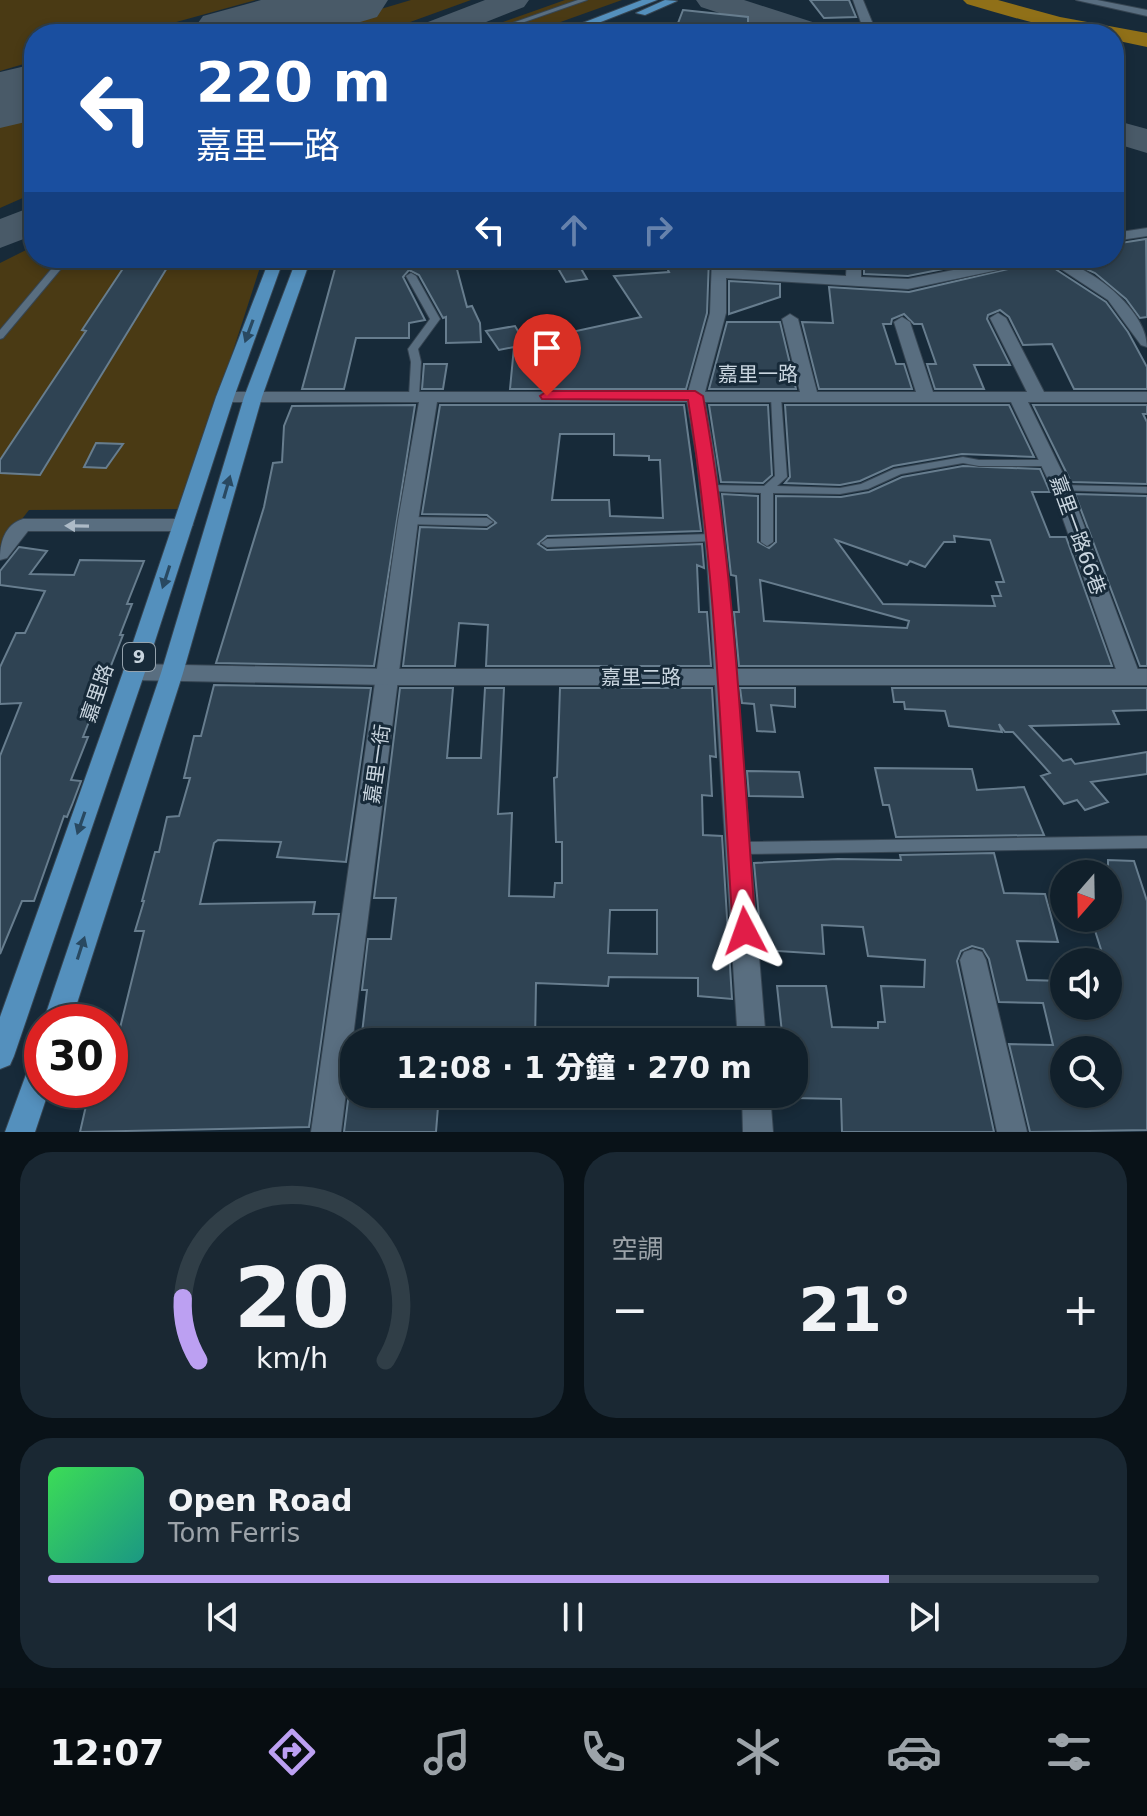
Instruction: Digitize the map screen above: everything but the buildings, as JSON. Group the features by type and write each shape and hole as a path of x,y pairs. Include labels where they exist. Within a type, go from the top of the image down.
{"main road":[{"path":"587,24 652,0"},
{"path":"611,24 672,1"},
{"name":"嘉里路","path":"0,1056 6,1022 134,672 225,397 273,268"},
{"name":"9","path":"63,1004 172,673 253,397 300,268"},
{"path":"20,1132 28,1108"}],"street":[{"path":"858,0 867,24"},
{"path":"1081,0 1147,13"},
{"path":"1124,235 1147,232"},
{"path":"718,268 718,313 695,396 709,488 751,1028"},
{"path":"739,268 908,284 987,268"},
{"path":"853,279 854,268"},
{"path":"1067,268 1113,297 1147,342"},
{"path":"998,318 1038,397"},
{"path":"790,319 810,396"},
{"path":"902,322 926,397"},
{"name":"嘉里一街","path":"326,1132 389,677 422,396"},
{"name":"嘉里一路","path":"225,397 1147,397"},
{"name":"嘉里一路66巷","path":"1017,397 1051,463 1138,677"},
{"path":"0,554 23,525 183,525"},
{"name":"嘉里二路","path":"134,672 389,677 1138,677"},
{"path":"973,960 1012,1132"},
{"path":"757,1108 758,1132"}],"lane":[{"path":"513,24 584,0"},
{"path":"0,336 57,268"},
{"path":"411,276 435,319 413,349 422,396"},
{"path":"766,489 781,477 776,397"},
{"path":"709,488 840,491 864,487 898,471 963,460 979,463 1051,463"},
{"path":"1061,488 1147,490"},
{"path":"766,489 767,542"},
{"path":"408,521 487,522"},
{"path":"547,543 712,538"},
{"path":"739,848 1147,842"}],"shaded area":[{"path":"0,0 256,0 169,24 24,24 24,64 0,71"},
{"path":"411,0 471,0 405,24 331,24"},
{"path":"565,0 622,0 555,24 497,24"},
{"path":"24,115 24,197 0,208 0,123"},
{"path":"24,251 24,268 260,268 182,509 29,510 0,547 0,263"}],"waterway":[{"path":"974,0 1063,24"},
{"path":"1124,36 1147,40"}],"taxiway":[{"path":"452,24 513,0"},
{"path":"712,0 785,24"},
{"path":"1124,134 1147,141"},
{"path":"0,235 24,224"}],"runway":[{"path":"266,24 349,0"},
{"path":"0,101 24,94"}],"route":[{"path":"547,396 695,396 706,459 712,538 717,561 745,931"}]}
